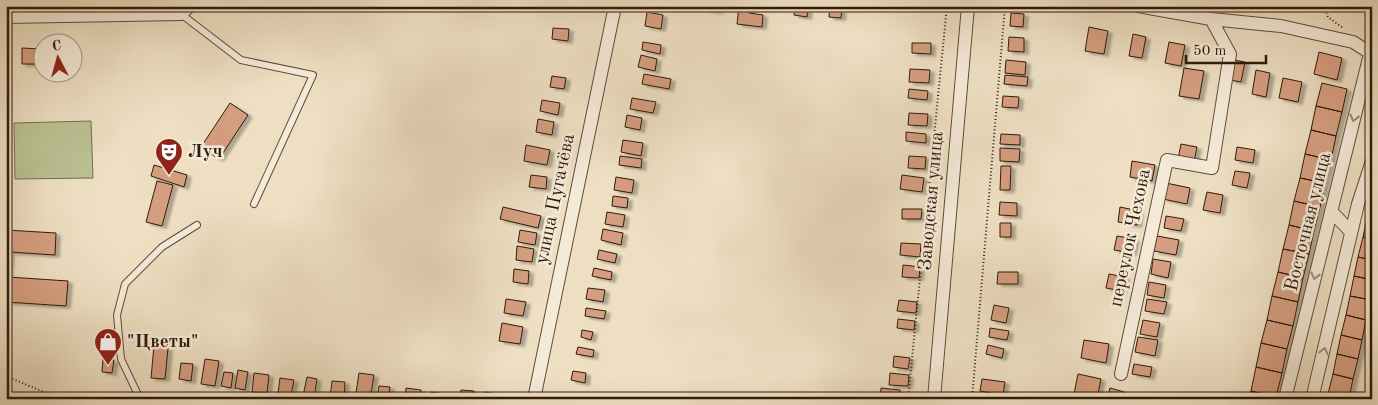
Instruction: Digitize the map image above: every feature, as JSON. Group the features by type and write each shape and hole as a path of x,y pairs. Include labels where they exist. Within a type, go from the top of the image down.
{"street":[{"name":"улица Пугачёва","path":"534,399 615,6"},
{"name":"Заводская улица","path":"934,399 968,6"},
{"path":"1138,6 1211,19 1280,26 1354,42 1371,54"},
{"path":"6,17 186,10"},
{"name":"переулок Чехова","path":"1121,374 1167,160 1212,168 1230,54 1211,19"},
{"name":"Восточная улица","path":"1285,399 1371,54"},
{"path":"1312,399 1358,204 1372,161"},
{"path":"1331,211 1351,232"}],"lane":[{"path":"186,10 241,60 313,75 254,204"},
{"path":"140,399 121,359 117,315 125,284 162,247 197,225"}],"path":[{"path":"908,399 947,6"},
{"path":"972,399 1005,6"},
{"path":"1324,6 1328,17 1343,27 1354,42"},
{"path":"6,376 46,393 90,399"}],"green space":[{"path":"91,121 93,178 15,179 14,123"}],"building":[{"path":"704,6 719,6 718,11 704,9"},
{"path":"739,6 750,6 749,13 763,15 762,27 737,24"},
{"path":"795,6 808,6 807,17 794,15"},
{"path":"830,6 842,6 841,18 829,17"},
{"path":"647,12 663,15 661,29 645,26"},
{"path":"1011,13 1024,14 1023,27 1010,26"},
{"path":"1089,27 1108,31 1104,54 1085,51"},
{"path":"553,28 569,29 568,41 552,39"},
{"path":"1133,34 1146,37 1142,58 1129,56"},
{"path":"1009,37 1024,38 1024,52 1008,51"},
{"path":"643,42 661,45 660,54 642,50"},
{"path":"1169,42 1185,45 1181,66 1165,63"},
{"path":"912,43 931,43 931,54 912,53"},
{"path":"22,48 32,49 32,64 22,64"},
{"path":"1319,52 1342,58 1337,80 1314,74"},
{"path":"641,55 657,59 655,71 638,67"},
{"path":"1006,60 1026,62 1025,75 1005,73"},
{"path":"1234,60 1245,62 1241,82 1230,80"},
{"path":"1184,68 1204,71 1199,99 1179,96"},
{"path":"910,69 930,70 929,83 909,82"},
{"path":"1256,70 1270,73 1266,97 1252,94"},
{"path":"644,74 671,79 669,89 642,84"},
{"path":"1005,75 1028,77 1027,86 1004,84"},
{"path":"552,76 566,78 564,89 550,87"},
{"path":"1283,78 1302,82 1298,102 1279,98"},
{"path":"1322,83 1347,89 1342,112 1316,106"},
{"path":"909,89 928,91 927,100 908,98"},
{"path":"1003,96 1019,97 1018,108 1002,107"},
{"path":"632,98 656,102 653,113 630,109"},
{"path":"542,100 560,103 558,115 540,111"},
{"path":"230,103 248,115 219,159 201,147"},
{"path":"1316,106 1342,112 1336,136 1311,130"},
{"path":"909,113 928,114 927,126 908,125"},
{"path":"627,115 642,118 640,130 625,127"},
{"path":"538,119 554,122 552,135 536,132"},
{"path":"1311,130 1336,136 1331,160 1305,154"},
{"path":"906,132 926,134 926,143 906,141"},
{"path":"1001,134 1020,135 1020,145 1000,144"},
{"path":"623,140 643,143 641,156 621,152"},
{"path":"1181,144 1197,147 1194,162 1178,159"},
{"path":"526,145 550,150 547,165 524,161"},
{"path":"1237,147 1255,150 1253,163 1235,160"},
{"path":"1000,148 1020,149 1019,162 1000,161"},
{"path":"1305,154 1331,160 1325,183 1300,178"},
{"path":"620,156 642,159 641,168 619,165"},
{"path":"909,156 926,157 925,169 908,168"},
{"path":"1132,161 1155,165 1152,181 1130,177"},
{"name":"Луч","path":"154,165 187,175 184,187 151,176"},
{"path":"1001,166 1011,166 1010,190 1000,190"},
{"path":"1235,171 1250,173 1247,188 1232,185"},
{"path":"531,175 547,177 546,189 529,187"},
{"path":"902,175 924,178 922,192 900,189"},
{"path":"616,177 634,180 632,193 614,190"},
{"path":"1300,178 1325,183 1320,207 1294,201"},
{"path":"157,181 173,185 162,226 146,222"},
{"path":"1166,183 1190,188 1187,204 1163,199"},
{"path":"1207,192 1223,195 1220,213 1203,210"},
{"path":"613,196 628,198 627,208 612,206"},
{"path":"1372,198 1372,219 1367,218"},
{"path":"1294,201 1320,207 1314,231 1289,225"},
{"path":"1000,202 1017,203 1017,216 999,215"},
{"path":"503,207 541,216 538,228 500,219"},
{"path":"1120,207 1139,211 1137,225 1118,222"},
{"path":"902,209 922,209 921,219 902,219"},
{"path":"607,212 625,215 623,227 605,224"},
{"path":"1166,216 1184,219 1181,231 1164,228"},
{"path":"1367,218 1372,219 1372,239 1363,237"},
{"path":"1000,223 1011,223 1011,237 1000,237"},
{"path":"1289,225 1314,231 1309,254 1283,249"},
{"path":"603,229 623,233 621,245 601,240"},
{"path":"6,230 56,233 55,255 10,252 8,277 68,281 66,306 6,302"},
{"path":"520,230 537,233 535,245 518,242"},
{"path":"1117,236 1135,239 1132,253 1114,250"},
{"path":"1157,236 1179,240 1176,255 1154,251"},
{"path":"1363,237 1372,239 1372,260 1358,257"},
{"path":"901,243 921,244 920,257 900,255"},
{"path":"517,246 534,249 532,262 516,260"},
{"path":"1283,249 1309,254 1303,278 1278,272"},
{"path":"599,250 617,254 615,263 597,259"},
{"path":"1358,257 1372,260 1372,280 1354,276"},
{"path":"1153,259 1171,262 1168,278 1151,274"},
{"path":"903,265 920,267 919,278 902,277"},
{"path":"594,268 612,272 611,280 592,276"},
{"path":"514,269 529,271 528,284 513,282"},
{"path":"998,272 1018,272 1018,284 997,284"},
{"path":"1278,272 1303,278 1298,302 1272,296"},
{"path":"1109,274 1125,277 1122,291 1106,288"},
{"path":"1354,276 1372,280 1371,300 1350,296"},
{"path":"1149,282 1166,285 1164,298 1147,295"},
{"path":"588,288 605,290 603,302 586,299"},
{"path":"1272,296 1298,302 1293,326 1267,320"},
{"path":"1350,296 1371,300 1366,320 1346,315"},
{"path":"506,299 526,302 523,316 504,313"},
{"path":"1147,299 1167,302 1164,314 1145,311"},
{"path":"899,300 917,302 916,313 897,311"},
{"path":"994,305 1009,308 1006,323 991,320"},
{"path":"586,308 606,311 604,319 585,316"},
{"path":"1346,315 1366,320 1362,340 1341,335"},
{"path":"898,319 915,321 914,330 897,328"},
{"path":"1143,320 1160,323 1157,337 1140,334"},
{"path":"1267,320 1293,326 1287,349 1261,343"},
{"path":"502,323 523,327 520,344 499,341"},
{"path":"990,328 1009,331 1007,340 989,337"},
{"path":"582,330 593,332 591,340 581,337"},
{"path":"1341,335 1362,340 1358,359 1337,354"},
{"path":"1138,337 1158,340 1155,356 1135,352"},
{"path":"1084,340 1109,344 1106,363 1081,358"},
{"path":"1261,343 1287,349 1282,373 1256,367"},
{"path":"988,345 1004,349 1002,358 986,354"},
{"path":"154,346 168,348 165,379 151,378"},
{"path":"578,347 594,350 593,357 576,354"},
{"path":"1337,354 1358,359 1353,379 1333,374"},
{"path":"894,356 910,358 908,369 893,367"},
{"name":"\"Цветы\"","path":"103,359 114,360 112,373 102,372"},
{"path":"205,359 219,361 215,386 201,384"},
{"path":"181,363 193,364 191,381 179,379"},
{"path":"1134,364 1152,367 1150,377 1132,374"},
{"path":"1256,367 1282,373 1276,397 1251,391"},
{"path":"238,370 248,372 245,390 235,388"},
{"path":"573,371 586,373 585,383 571,380"},
{"path":"224,372 233,373 231,388 221,386"},
{"path":"254,373 269,375 267,393 252,392"},
{"path":"359,373 374,375 370,399 355,399"},
{"path":"890,373 909,375 908,386 889,385"},
{"path":"1078,374 1101,379 1097,399 1074,394"},
{"path":"1333,374 1353,379 1349,398 1328,394"},
{"path":"307,377 317,379 314,398 303,396"},
{"path":"280,378 294,380 291,395 278,393"},
{"path":"982,379 1005,382 1003,395 980,391"},
{"path":"332,381 345,382 344,399 330,399"},
{"path":"379,386 390,387 388,399 377,399"},
{"path":"406,388 421,390 420,399 405,399"},
{"path":"881,388 900,390 899,399 880,399"},
{"path":"1110,388 1124,392 1123,399 1107,399"},
{"path":"461,390 474,391 473,399 460,399"},
{"path":"1251,391 1276,397 1276,399 1249,399"},
{"path":"431,392 445,394 445,399 430,399"},
{"path":"485,392 495,394 495,399 484,399"},
{"path":"1328,394 1349,398 1349,399 1327,399"}],"place":[{"name":"Луч","path":"169,176"},
{"name":"\"Цветы\"","path":"108,366"}]}
